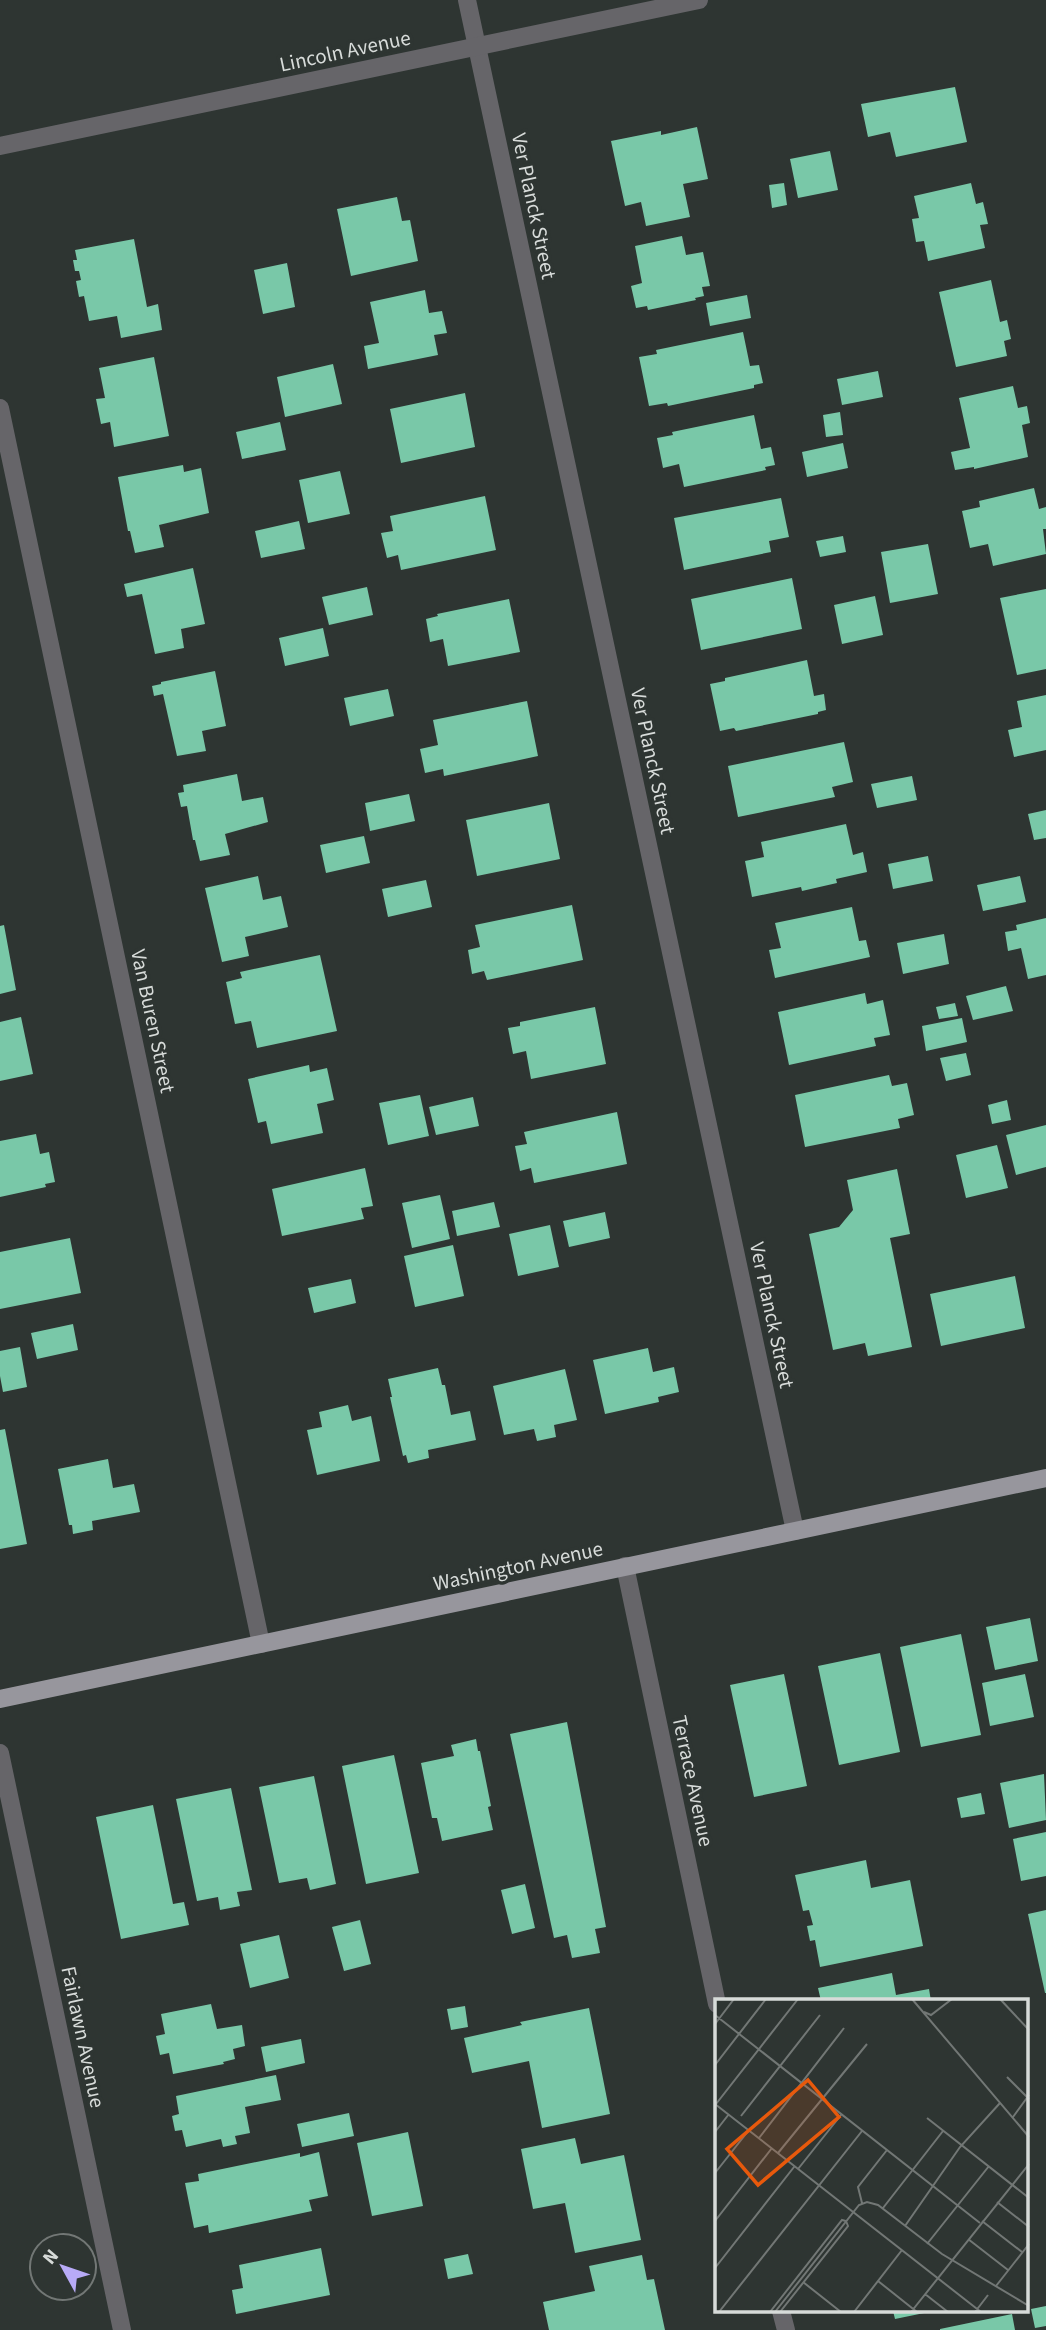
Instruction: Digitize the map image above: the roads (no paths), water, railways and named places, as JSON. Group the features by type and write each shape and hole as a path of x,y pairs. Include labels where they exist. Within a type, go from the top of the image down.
{"main road":[{"name":"Washington Avenue","path":"0,1699 1046,1478"}],"street":[{"name":"Ver Planck Street","path":"467,0 795,1531"},
{"name":"Lincoln Avenue","path":"0,146 699,0"},
{"name":"Van Buren Street","path":"0,408 261,1644"},
{"name":"Terrace Avenue","path":"625,1566 716,1999"},
{"name":"Fairlawn Avenue","path":"0,1753 122,2330"},
{"path":"782,2312 786,2330"}]}
